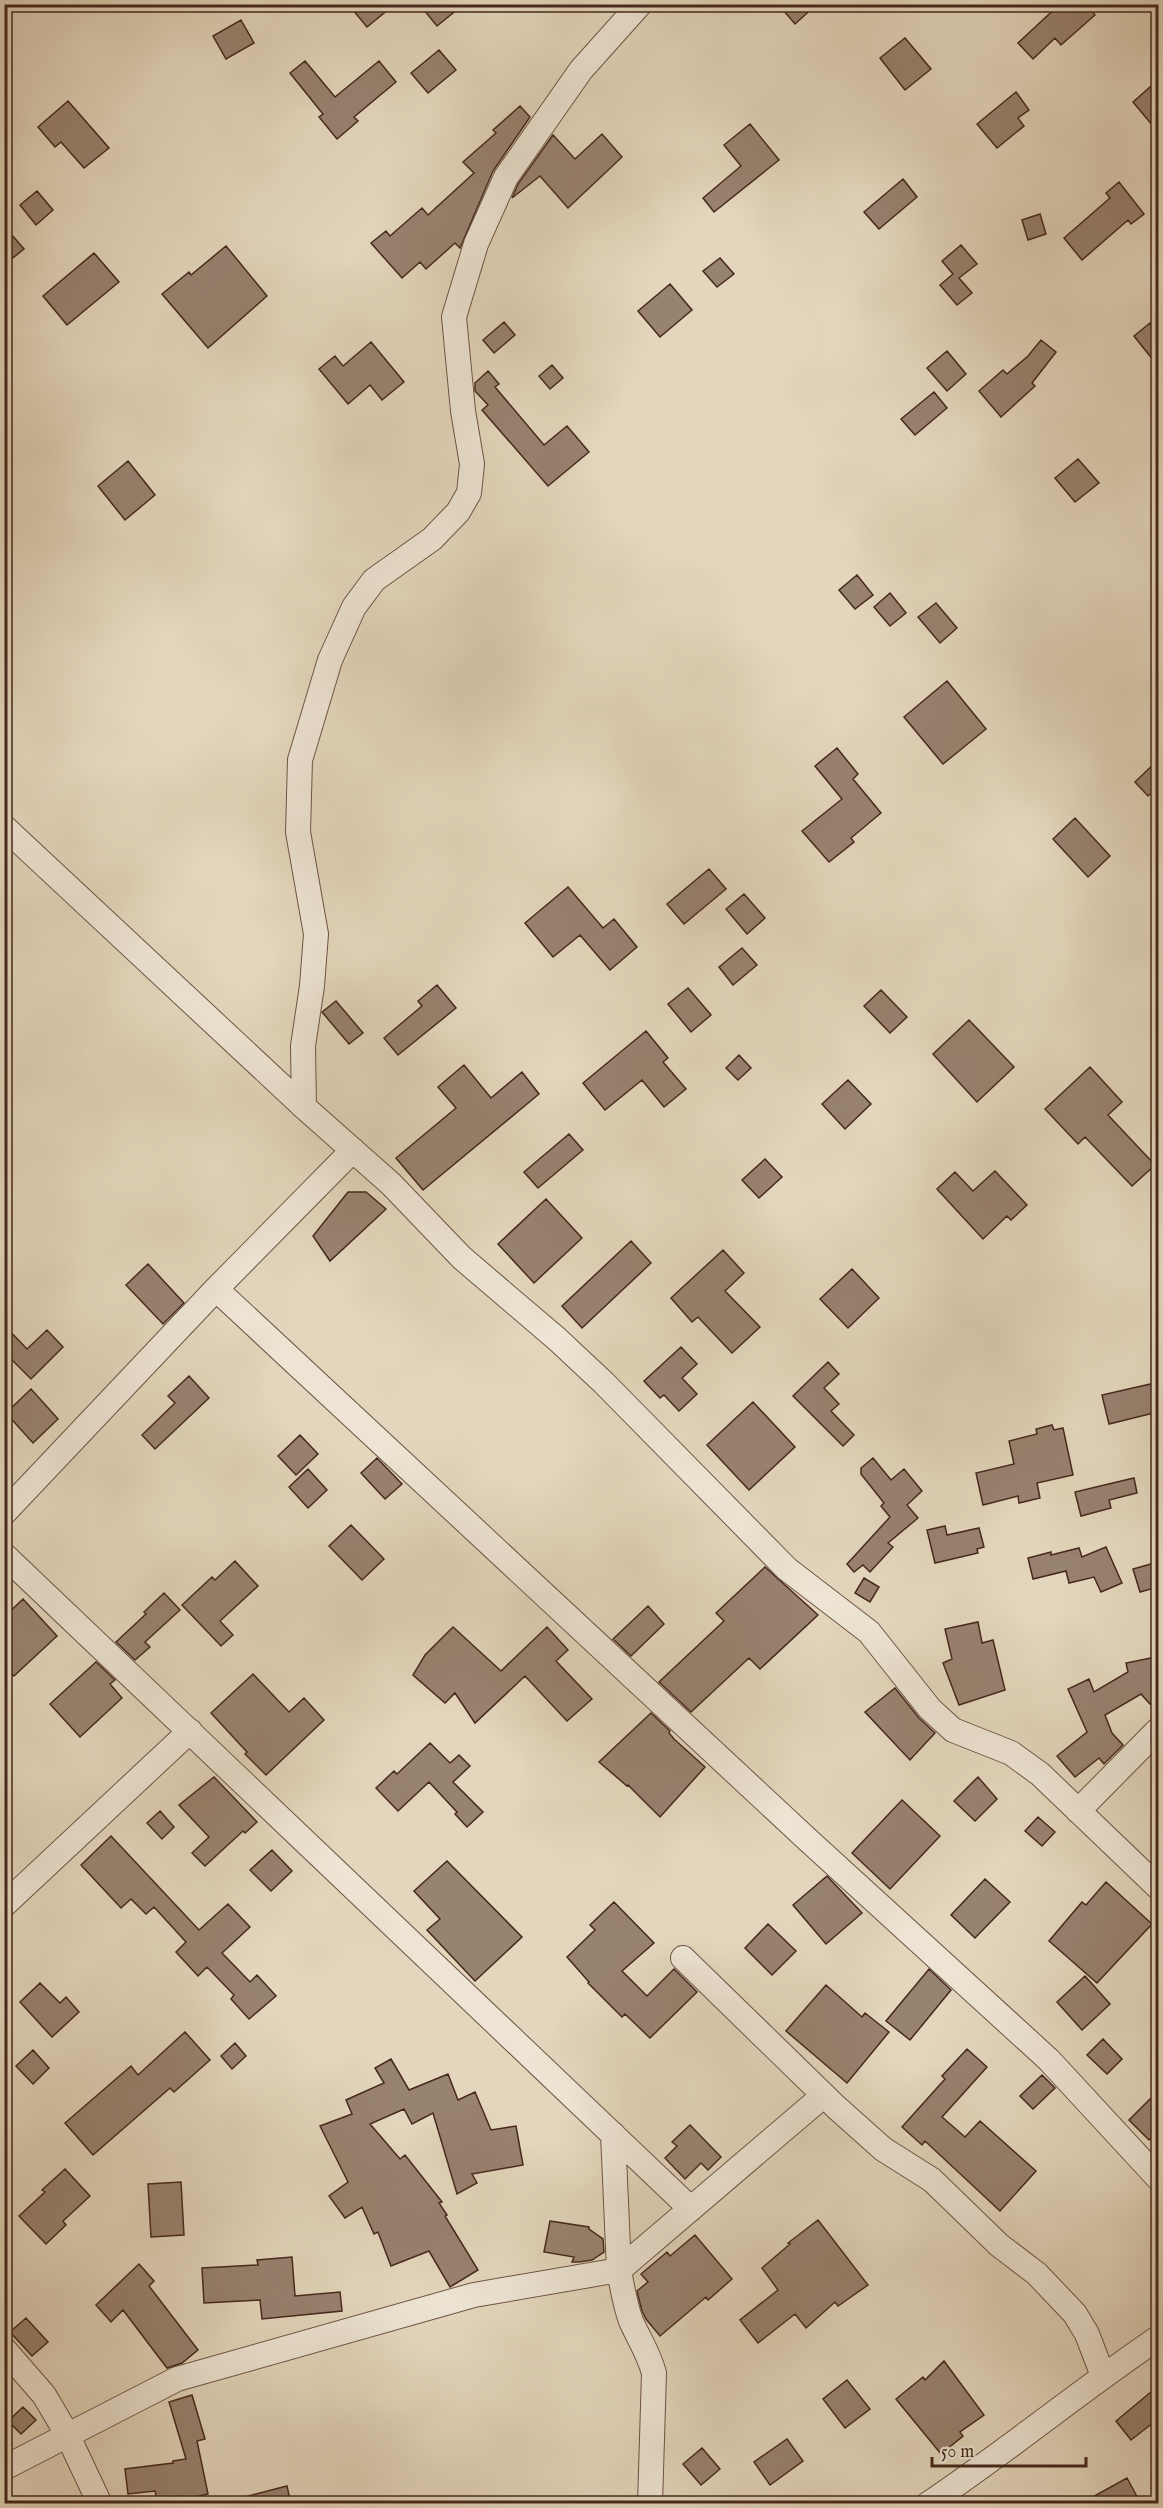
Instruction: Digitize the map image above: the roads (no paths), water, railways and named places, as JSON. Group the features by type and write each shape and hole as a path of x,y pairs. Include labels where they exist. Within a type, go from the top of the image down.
{"street":[{"path":"304,1107 303,1046 312,986 316,934 298,832 300,760 330,660 354,607 374,580 432,539 458,512 469,493 472,464 463,411 454,317 476,244 506,177 581,70 640,4"},
{"path":"4,827 304,1107 391,1184 462,1258 604,1383 787,1569 869,1632 930,1709 953,1730 1011,1753 1040,1774 1158,1887"},
{"path":"4,1513 216,1289 353,1150"},
{"path":"216,1289 808,1840 1049,2060 1158,2178"},
{"path":"4,1555 691,2209"},
{"path":"1078,1811 1158,1730"},
{"path":"4,1905 190,1731"},
{"path":"683,1958 824,2096 884,2148 932,2180 999,2245 1037,2274 1075,2314 1087,2334 1103,2376"},
{"path":"4,2468 177,2379 474,2295 619,2270 824,2096"},
{"path":"613,2134 619,2270 631,2321 649,2356 654,2373 650,2504"},
{"path":"928,2504 988,2463 1103,2376 1158,2338"},
{"path":"4,2349 44,2395 67,2434 100,2504"}]}
